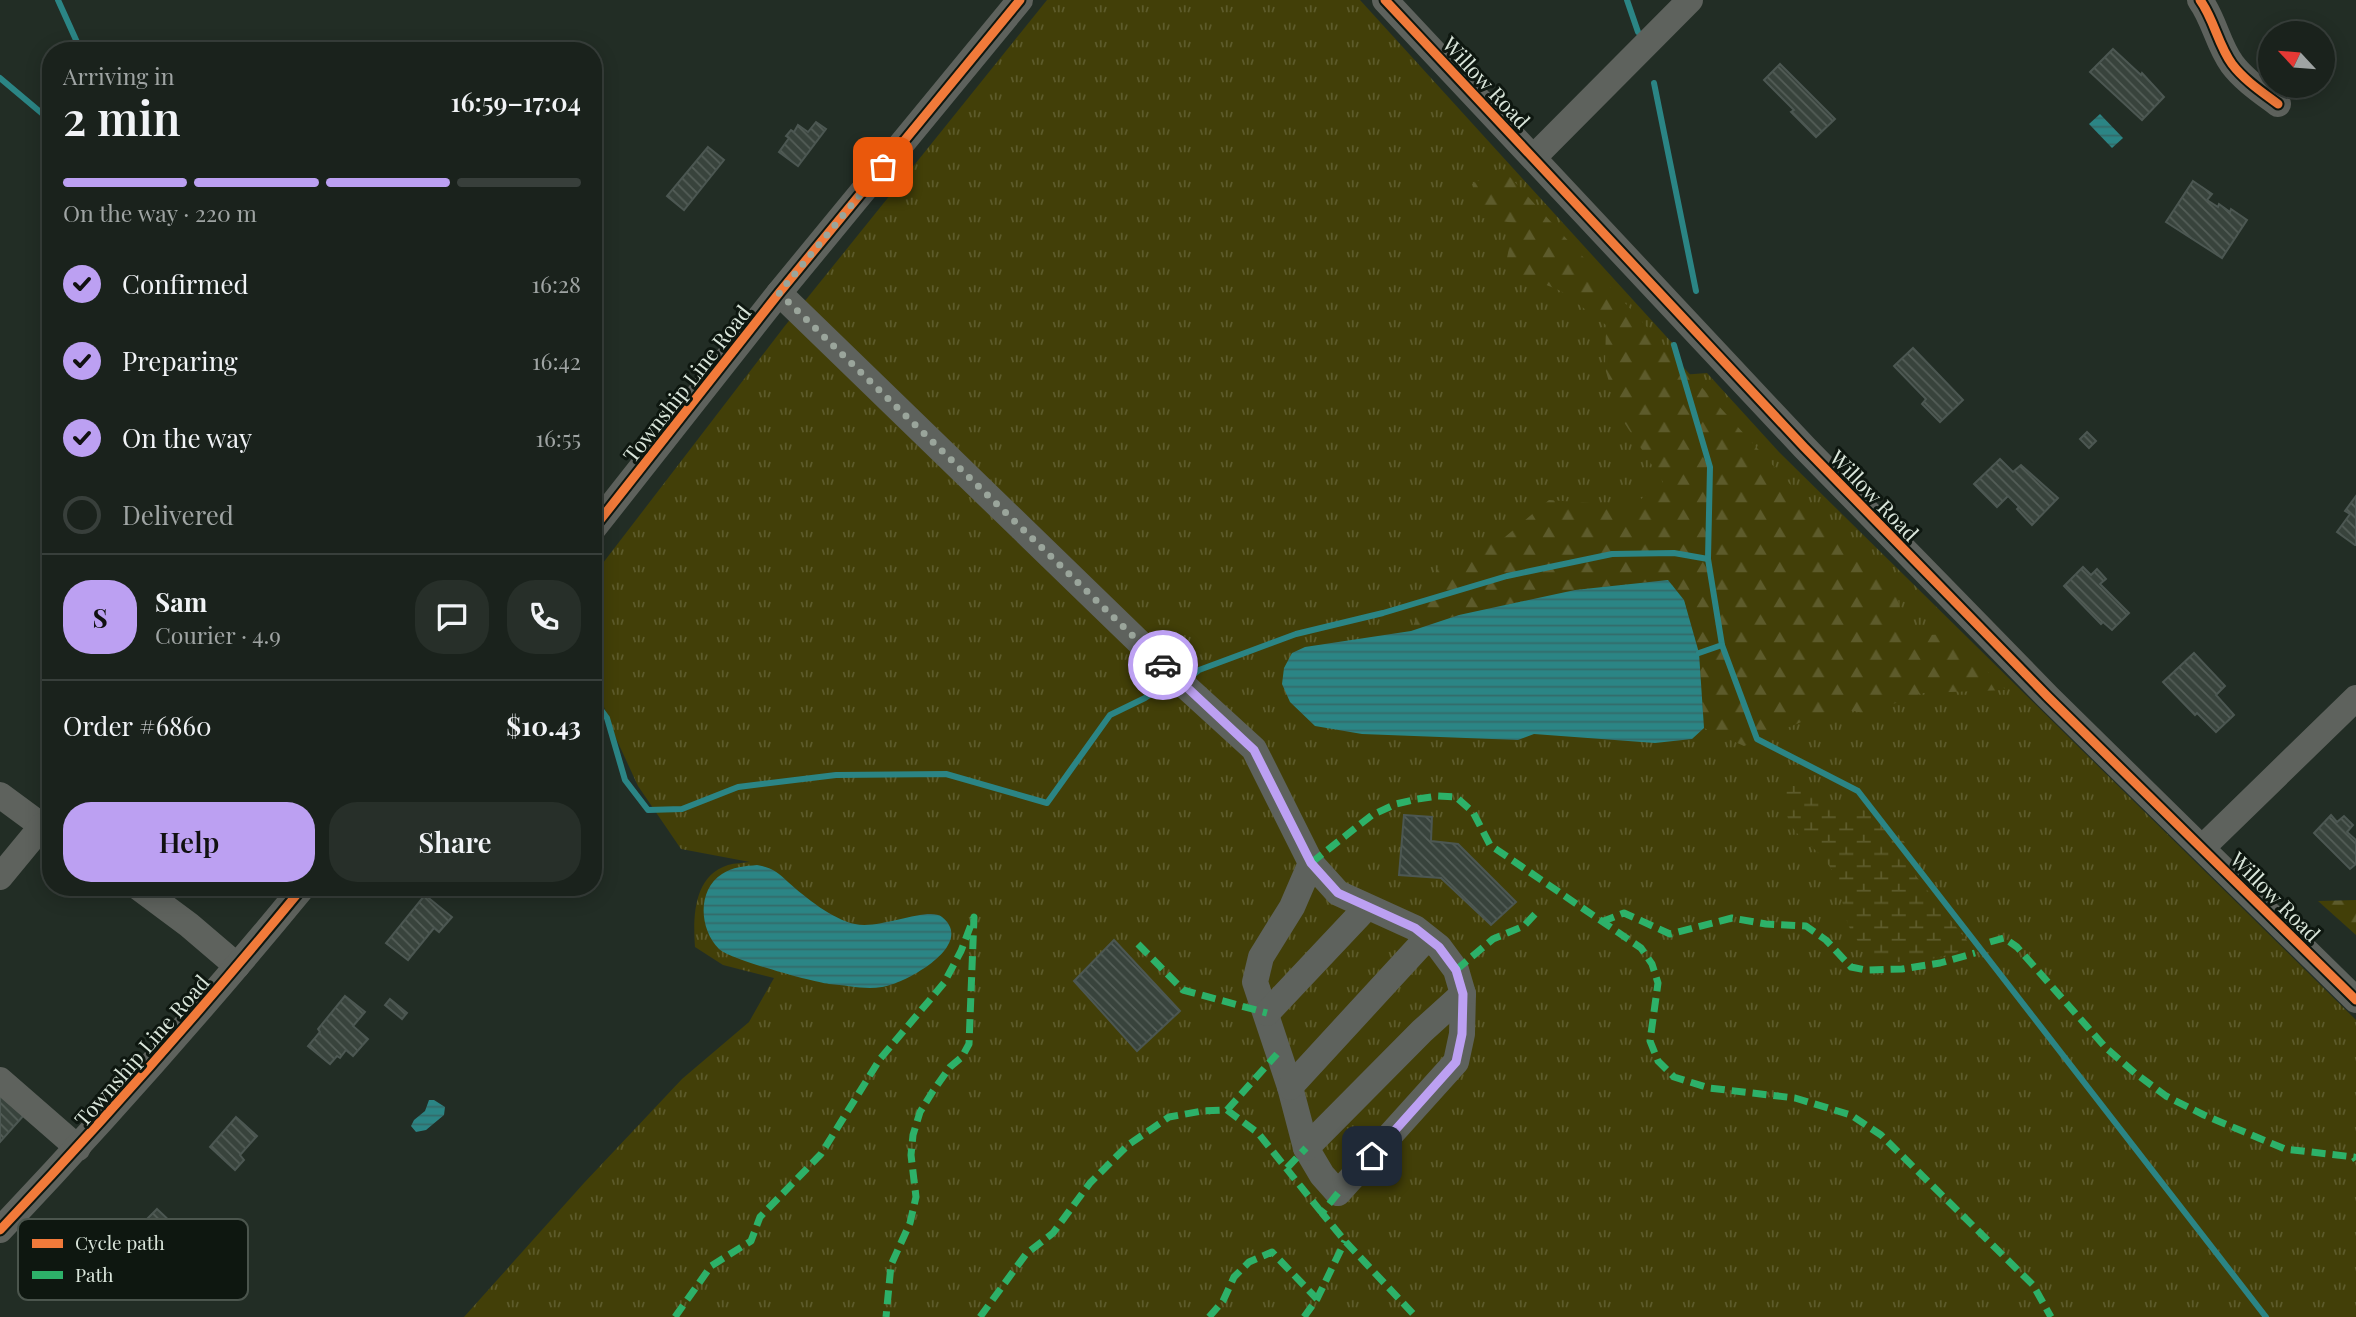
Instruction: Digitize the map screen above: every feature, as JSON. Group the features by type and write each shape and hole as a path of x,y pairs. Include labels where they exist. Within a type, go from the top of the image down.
{"street":[{"name":"Township Line Road","path":"602,518 779,293 1020,0"},
{"name":"Willow Road","path":"1385,0 1804,447 2048,698 2356,1000"},
{"path":"1534,157 1690,0"},
{"path":"2200,0 2209,12 2231,62 2249,82 2278,104"},
{"path":"779,293 1254,750 1311,863 1338,893 1415,928 1439,947 1456,970 1463,994 1462,1034 1456,1062 1338,1193 1322,1175 1306,1148 1290,1087 1255,982 1261,957 1292,907 1311,863"},
{"path":"2202,848 2356,698"},
{"path":"0,796 42,825"},
{"path":"0,877 42,832"},
{"path":"150,896 189,925 237,967"},
{"name":"Township Line Road","path":"0,1230 78,1148 296,896"},
{"path":"1267,1013 1367,907"},
{"path":"1290,1087 1427,937"},
{"path":"1306,1148 1422,1031 1463,994"},
{"path":"0,1080 78,1148"}],"green space":[{"path":"1047,0 1360,0 1674,345 1681,375 1707,373 1779,452 2356,1020 2356,1317 464,1317 682,1079 749,1022 774,978 723,965 695,947 695,911 708,878 716,870 728,865 750,862 681,849 638,786 608,721 602,699 602,564 784,327"},
{"path":"1502,168 1798,493 1859,548 1895,586 1906,636 1951,634 2006,690 1923,693 1866,714 1837,707 1744,746 1704,728 1699,653 1684,600 1668,580 1575,590 1459,615 1411,631 1439,565 1505,537 1549,500 1632,506 1663,482 1618,413 1605,368 1606,325 1561,291 1505,268 1514,223 1482,218 1472,184"},
{"path":"1787,785 1800,787 1832,807 1882,814 1909,848 1912,871 1972,947 1938,958 1911,962 1887,961 1869,953 1851,931 1834,874 1792,827 1787,817"},
{"path":"2356,900 2356,935 2318,901"}],"water":[{"path":"2100,114 2123,138 2112,148 2089,124"},
{"path":"1668,580 1684,600 1699,653 1704,728 1692,739 1655,743 1534,734 1518,740 1362,734 1315,726 1290,702 1282,684 1284,668 1292,653 1305,647 1411,631 1459,615 1575,590"},
{"path":"757,865 774,871 837,918 865,925 935,914 942,917 950,928 950,939 944,951 920,971 906,979 875,988 820,982 771,970 738,958 719,949 712,941 705,921 705,899 714,881 722,874 735,868"},
{"path":"429,1100 445,1107 444,1115 426,1130 416,1132 411,1126 425,1111"}],"building":[{"path":"2113,49 2141,75 2142,73 2164,97 2142,120 2090,72"},
{"path":"1780,64 1835,119 1816,137 1764,80"},
{"path":"816,122 826,129 798,166 779,152 791,130 794,132 798,125 808,132"},
{"path":"708,147 724,160 684,210 667,196"},
{"path":"2193,181 2212,194 2207,200 2230,212 2231,209 2247,220 2222,258 2166,222"},
{"path":"1913,348 1963,400 1940,422 1922,404 1926,399 1894,366"},
{"path":"2087,432 2096,441 2089,448 2080,439"},
{"path":"2000,459 2013,472 2021,465 2058,498 2032,525 2008,496 1997,507 1974,484"},
{"path":"2356,496 2355,545 2337,532 2350,514 2345,511"},
{"path":"2083,567 2091,575 2097,569 2106,579 2100,584 2129,613 2112,630 2103,622 2101,624 2064,586"},
{"path":"2194,653 2225,686 2216,695 2234,715 2216,732 2163,682"},
{"path":"1404,815 1432,817 1431,841 1458,844 1516,902 1491,925 1441,878 1399,875"},
{"path":"2331,815 2337,822 2344,816 2353,825 2347,832 2356,840 2356,864 2350,869 2314,833"},
{"path":"424,896 452,917 439,932 434,928 408,960 386,943"},
{"path":"1114,940 1180,1011 1137,1051 1074,981"},
{"path":"345,996 365,1012 353,1026 368,1039 353,1056 346,1050 330,1064 308,1046"},
{"path":"390,999 407,1013 402,1019 385,1005"},
{"path":"0,1094 24,1115 0,1142"},
{"path":"236,1117 257,1136 240,1155 244,1160 235,1170 210,1147"},
{"path":"157,1209 168,1219 147,1219"}],"waterway":[{"path":"58,0 77,42"},
{"path":"1627,0 1638,32"},
{"path":"0,78 42,113"},
{"path":"1654,83 1696,291"},
{"path":"1674,345 1710,467 1708,559 1722,645 1699,653"},
{"path":"1193,675 1199,670 1296,634 1383,613 1507,576 1612,554 1674,553 1708,559"},
{"path":"1722,645 1757,739 1858,791 2266,1317"},
{"path":"602,711 607,718 625,780 648,810 682,809 738,787 836,775 946,774 1047,803 1110,715 1158,689"}],"marked path":[{"path":"1311,863 1372,815 1396,804 1438,796 1456,797 1473,812 1490,845 1641,948 1652,964 1658,983 1650,1041 1658,1061 1674,1077 1709,1088 1795,1098 1851,1115 1881,1135 2033,1285 2051,1317"},
{"path":"1456,970 1493,939 1524,926 1536,913"},
{"path":"1601,922 1624,913 1670,934 1732,918 1766,924 1806,926 1826,940 1851,967 1866,970 1902,969 1940,963 1975,953"},
{"path":"675,1317 711,1266 751,1241 760,1217 821,1154 880,1059 944,983 961,951 974,917 969,1044 920,1112 913,1135 911,1155 916,1197 910,1223 891,1265 886,1317"},
{"path":"1990,942 2004,938 2017,947 2106,1048 2166,1096 2285,1149 2354,1157 2356,1160"},
{"path":"1138,944 1183,990 1267,1013"},
{"path":"1227,1110 1277,1054"},
{"path":"980,1317 1026,1254 1053,1233 1090,1183 1128,1145 1169,1117 1227,1110 1258,1133 1322,1213"},
{"path":"1287,1168 1306,1148"},
{"path":"1338,1193 1322,1213 1416,1317"},
{"path":"1304,1317 1317,1299 1345,1241"},
{"path":"1209,1317 1223,1301 1234,1277 1249,1262 1272,1252 1317,1299"}],"cycle path":[{"path":"602,518 779,293 1020,0"},
{"path":"1385,0 1804,447 2048,697 2356,1000"},
{"path":"2200,0 2232,64 2248,81 2278,104"},
{"path":"0,1230 154,1061 296,896"}],"way so far":[{"path":"883,167 779,293 1163,665"}],"route":[{"path":"1163,665 1254,750 1311,863 1338,893 1415,928 1439,947 1456,970 1463,994 1462,1034 1456,1062 1372,1156"}]}
